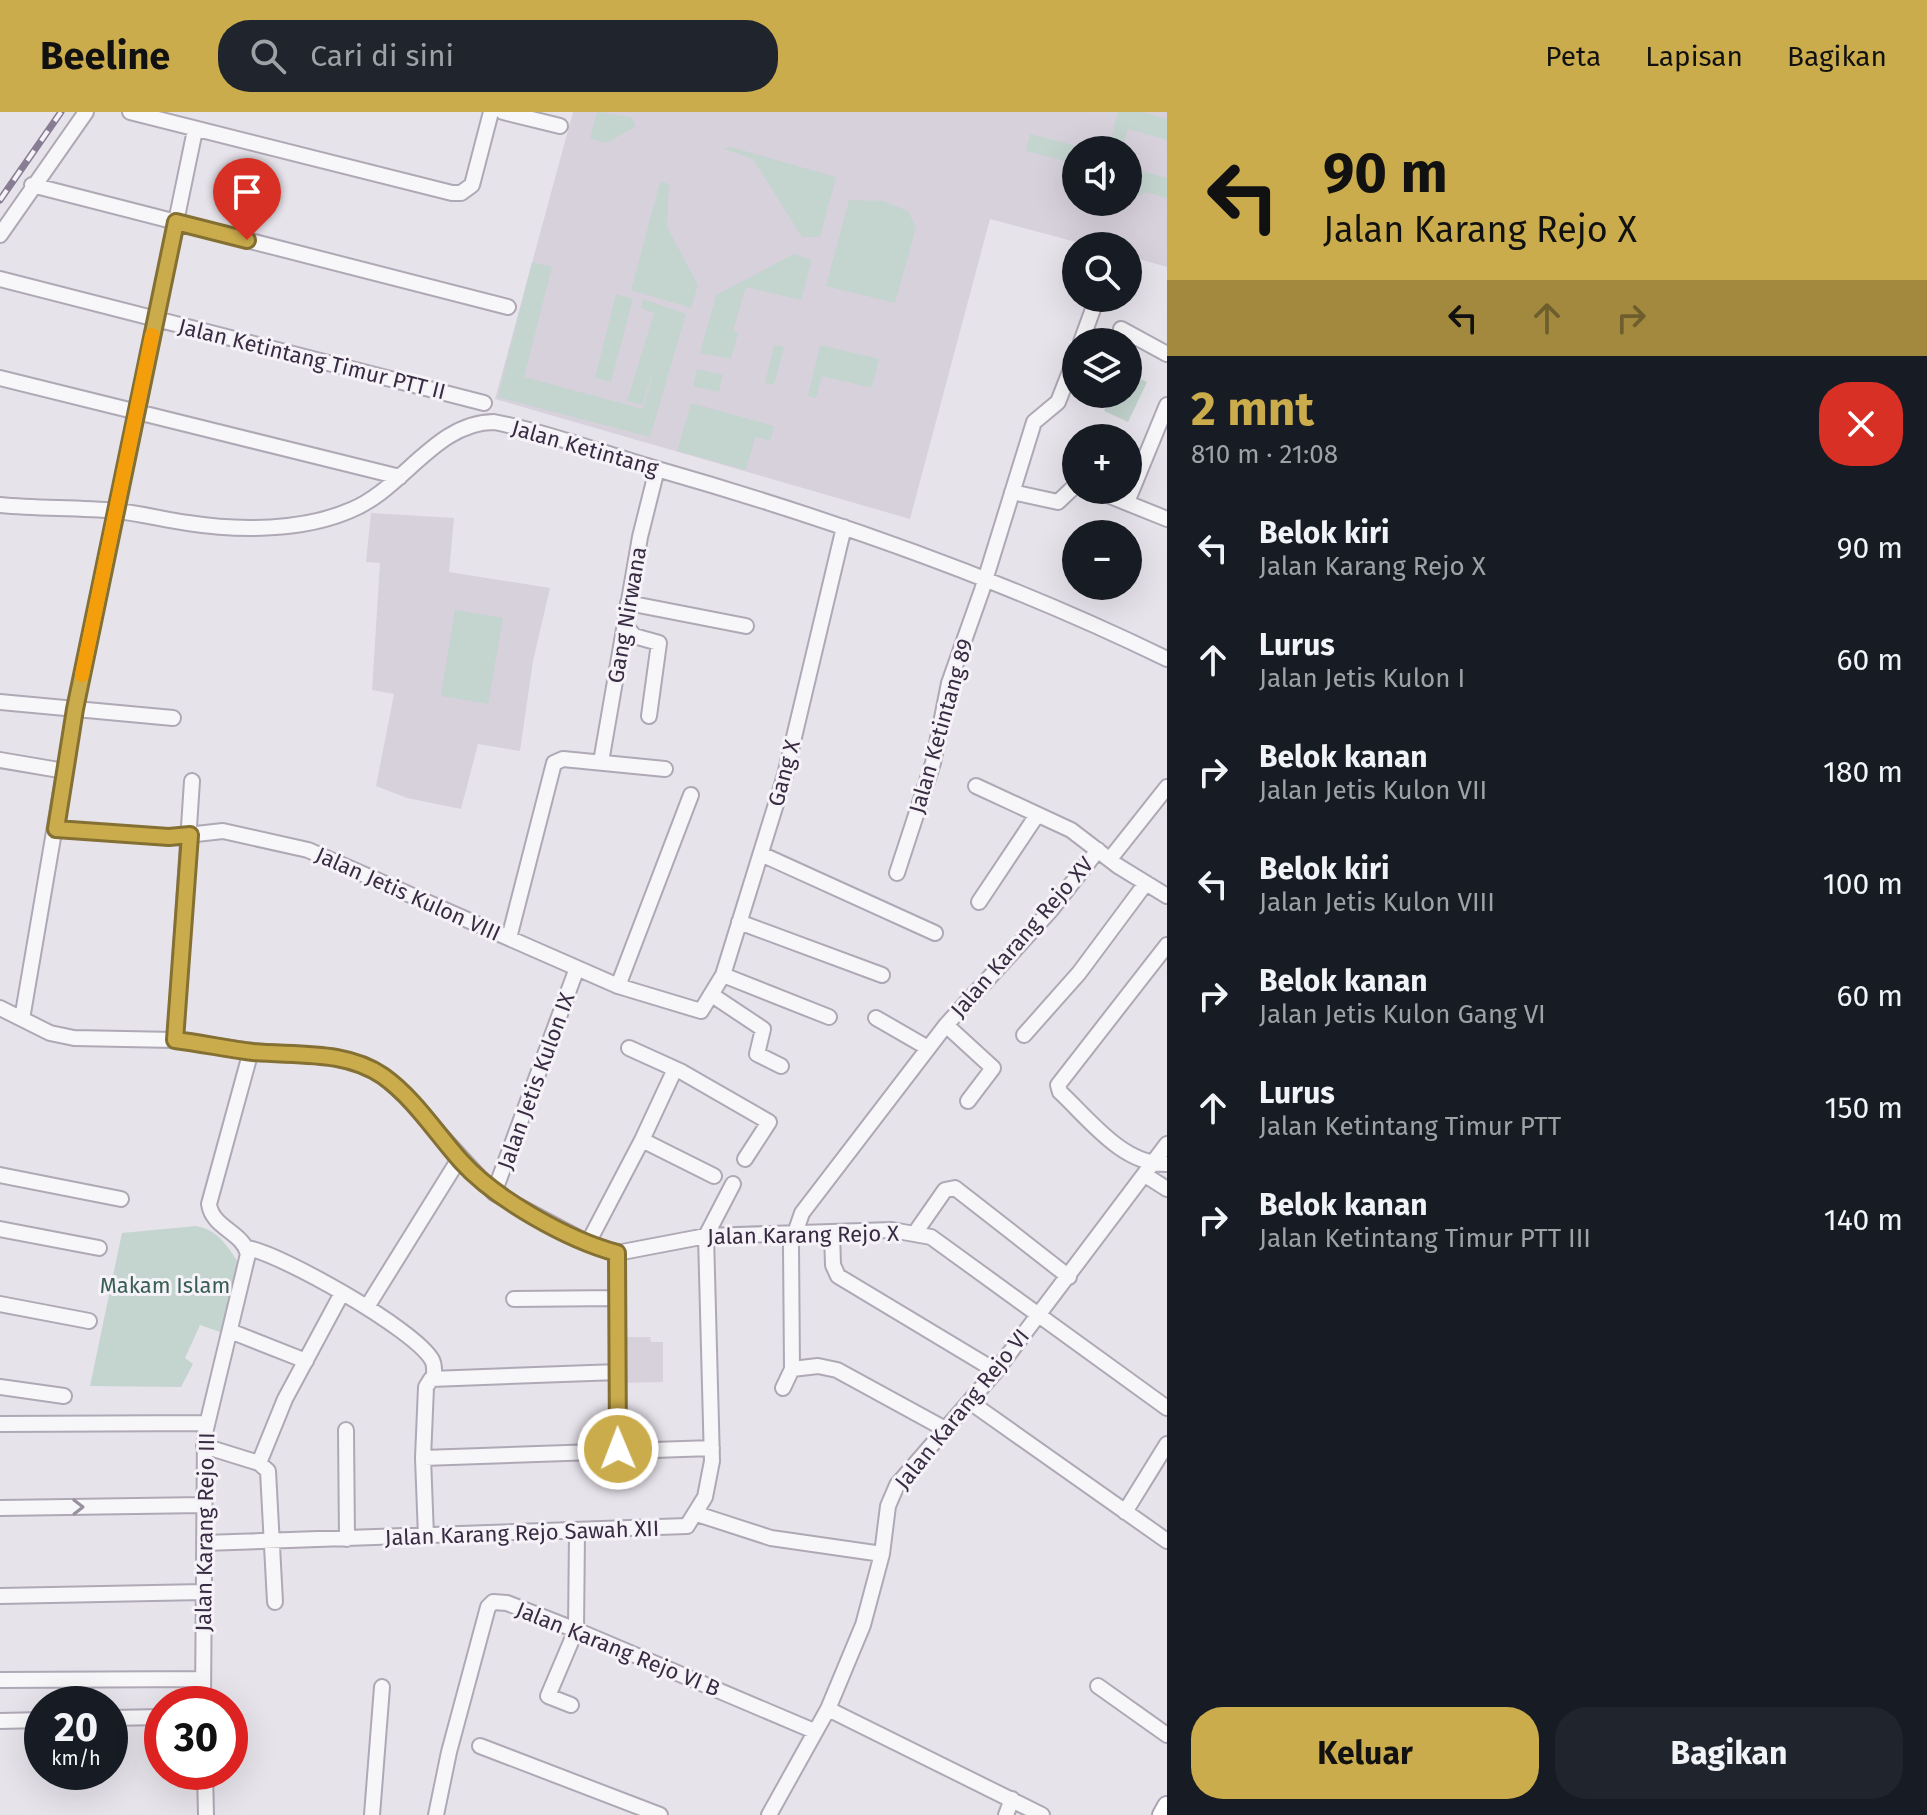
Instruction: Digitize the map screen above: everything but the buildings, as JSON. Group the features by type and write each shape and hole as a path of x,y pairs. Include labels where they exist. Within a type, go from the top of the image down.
{"main road":[{"path":"1162,1815 1167,1806"}],"street":[{"path":"0,235 32,185 86,112"},
{"path":"130,112 461,193 472,185 491,112"},
{"path":"503,112 560,126"},
{"path":"22,1019 75,709 195,130"},
{"path":"32,185 508,307"},
{"name":"Jalan Ketintang Timur PTT II","path":"0,279 484,403"},
{"path":"1142,340 1167,354"},
{"path":"0,378 400,477"},
{"name":"Jalan Ketintang 89","path":"897,873 933,763 949,683 986,579 1034,422 1058,402 1062,392"},
{"path":"1142,466 1167,405"},
{"name":"Jalan Ketintang","path":"0,505 116,510 191,524 275,527 353,510 400,477 456,431 479,422 508,425 763,499 844,527 986,579 1167,659"},
{"name":"Gang Nirwana","path":"601,762 628,603 657,469"},
{"path":"1012,492 1058,502 1062,498"},
{"path":"1132,504 1167,519"},
{"name":"Gang X","path":"701,1011 723,975 785,775 844,527"},
{"path":"628,603 746,626"},
{"path":"625,625 634,636 659,643 649,716"},
{"path":"0,702 173,718"},
{"path":"509,938 554,763 563,759 665,769"},
{"path":"0,760 65,771"},
{"path":"175,1040 192,781"},
{"path":"976,786 1071,830 1146,883 1166,892"},
{"name":"Jalan Karang Rejo XV","path":"794,1234 802,1213 946,1025 1167,787"},
{"path":"618,986 691,795"},
{"path":"979,902 1037,815"},
{"name":"Jalan Jetis Kulon VIII","path":"56,829 169,837 223,831 308,850 618,986 701,1011"},
{"path":"761,854 935,933"},
{"path":"1024,1035 1079,973 1146,883"},
{"path":"739,922 882,975"},
{"path":"1167,945 1058,1085 1060,1092 1167,1189"},
{"name":"Jalan Jetis Kulon IX","path":"494,1193 577,968"},
{"path":"723,975 829,1017"},
{"path":"712,995 765,1030 757,1054 781,1066"},
{"path":"0,1008 50,1033 74,1038 175,1040 251,1051 331,1057 356,1063 383,1076 436,1129 459,1159 367,1307"},
{"path":"876,1018 928,1048"},
{"name":"Jalan Karang Rejo XV","path":"946,1025 993,1068 968,1101"},
{"path":"629,1048 675,1069 769,1122 745,1159"},
{"path":"251,1051 209,1204 215,1219 247,1248 269,1253 367,1307 431,1358 434,1378"},
{"path":"588,1243 675,1069"},
{"path":"642,1140 714,1176"},
{"name":"Jalan Karang Rejo VI","path":"769,1815 814,1731 837,1714 882,1554 888,1506 897,1485 996,1371 1167,1144"},
{"name":"Jalan Karang Rejo X","path":"459,1159 494,1193 588,1243 617,1253 706,1236 915,1233 944,1244 1167,1408"},
{"path":"1148,1170 1167,1164"},
{"path":"0,1175 121,1199"},
{"path":"733,1184 706,1236 712,1448 710,1480 697,1514 771,1538 882,1554"},
{"path":"915,1233 945,1190 955,1188 1069,1277"},
{"path":"0,1229 99,1248"},
{"path":"832,1233 833,1265 838,1276 996,1371"},
{"path":"783,1388 792,1369 791,1245 794,1234"},
{"name":"Jalan Karang Rejo III","path":"203,1686 206,1423 247,1263 247,1248"},
{"path":"617,1253 618,1449"},
{"path":"259,1463 285,1399 342,1293"},
{"path":"514,1299 616,1298"},
{"path":"0,1304 89,1321"},
{"path":"230,1331 306,1361"},
{"path":"792,1369 818,1366 837,1370 945,1429"},
{"path":"426,1536 423,1458 426,1387 434,1378 618,1372"},
{"path":"0,1387 64,1396"},
{"path":"970,1402 1167,1541"},
{"path":"0,1424 206,1423"},
{"path":"346,1430 347,1539"},
{"path":"1125,1512 1167,1444"},
{"path":"204,1446 259,1463 269,1474 275,1602"},
{"path":"423,1458 712,1448"},
{"path":"0,1508 204,1505"},
{"name":"Jalan Karang Rejo Sawah XII","path":"204,1543 680,1528 687,1526 697,1514"},
{"path":"571,1705 548,1696 576,1630 577,1532"},
{"path":"0,1596 204,1592"},
{"name":"Jalan Karang Rejo VI B","path":"436,1815 449,1752 488,1607 493,1602 507,1603 576,1630 814,1731"},
{"path":"0,1680 203,1679"},
{"path":"1098,1686 1167,1735"},
{"path":"372,1815 382,1687"},
{"path":"837,1714 1042,1815"},
{"path":"0,1721 24,1720"},
{"path":"480,1746 660,1815"},
{"path":"205,1790 206,1815"},
{"path":"1006,1815 1012,1799"}],"shaded area":[{"path":"573,112 1167,112 1167,267 1142,260 1142,232 1062,232 1062,238 990,219 910,519 495,399"},
{"path":"371,513 454,518 449,572 550,588 533,661 520,751 478,744 461,809 407,798 376,786 394,694 372,690 380,563 366,562"},
{"path":"622,1337 650,1337 651,1342 663,1342 663,1382 622,1383"}],"green space":[{"path":"597,112 631,117 636,126 607,143 590,139"},
{"path":"1118,112 1142,112 1167,119 1167,140 1128,129 1126,136 1112,136"},
{"path":"1030,134 1062,142 1062,160 1026,151"},
{"path":"730,147 836,177 820,237 802,237 753,159 724,149"},
{"path":"1142,171 1167,178 1167,198 1146,192 1142,194"},
{"path":"660,182 669,184 667,227 698,285 691,308 631,290"},
{"path":"849,200 883,201 908,211 916,228 895,303 826,286"},
{"path":"794,254 812,260 801,300 746,287 733,330 738,333 731,359 700,353 716,295"},
{"path":"532,262 552,267 524,377 643,409 656,363 642,405 627,401 654,313 641,308 643,299 686,314 650,437 498,397"},
{"path":"616,294 633,299 611,382 595,378"},
{"path":"774,345 784,347 774,385 765,383"},
{"path":"820,345 879,359 872,388 822,376 816,398 808,396"},
{"path":"697,369 723,375 719,392 693,386"},
{"path":"691,403 774,426 770,441 755,437 746,470 677,451"},
{"path":"1105,408 1135,408 1128,422 1104,411"},
{"path":"455,610 503,618 488,704 441,696"},
{"name":"Makam Islam","path":"196,1226 218,1236 242,1269 220,1332 200,1325 185,1358 193,1364 181,1387 90,1386 122,1233"}],"railway":[{"path":"0,200 61,112"}],"slow traffic":[{"path":"82,675 152,335"}],"route":[{"path":"247,240 176,222 75,709 56,829 169,837 190,835 175,1040 268,1053 331,1057 356,1063 383,1076 494,1193 588,1243 617,1253 618,1449"}]}
